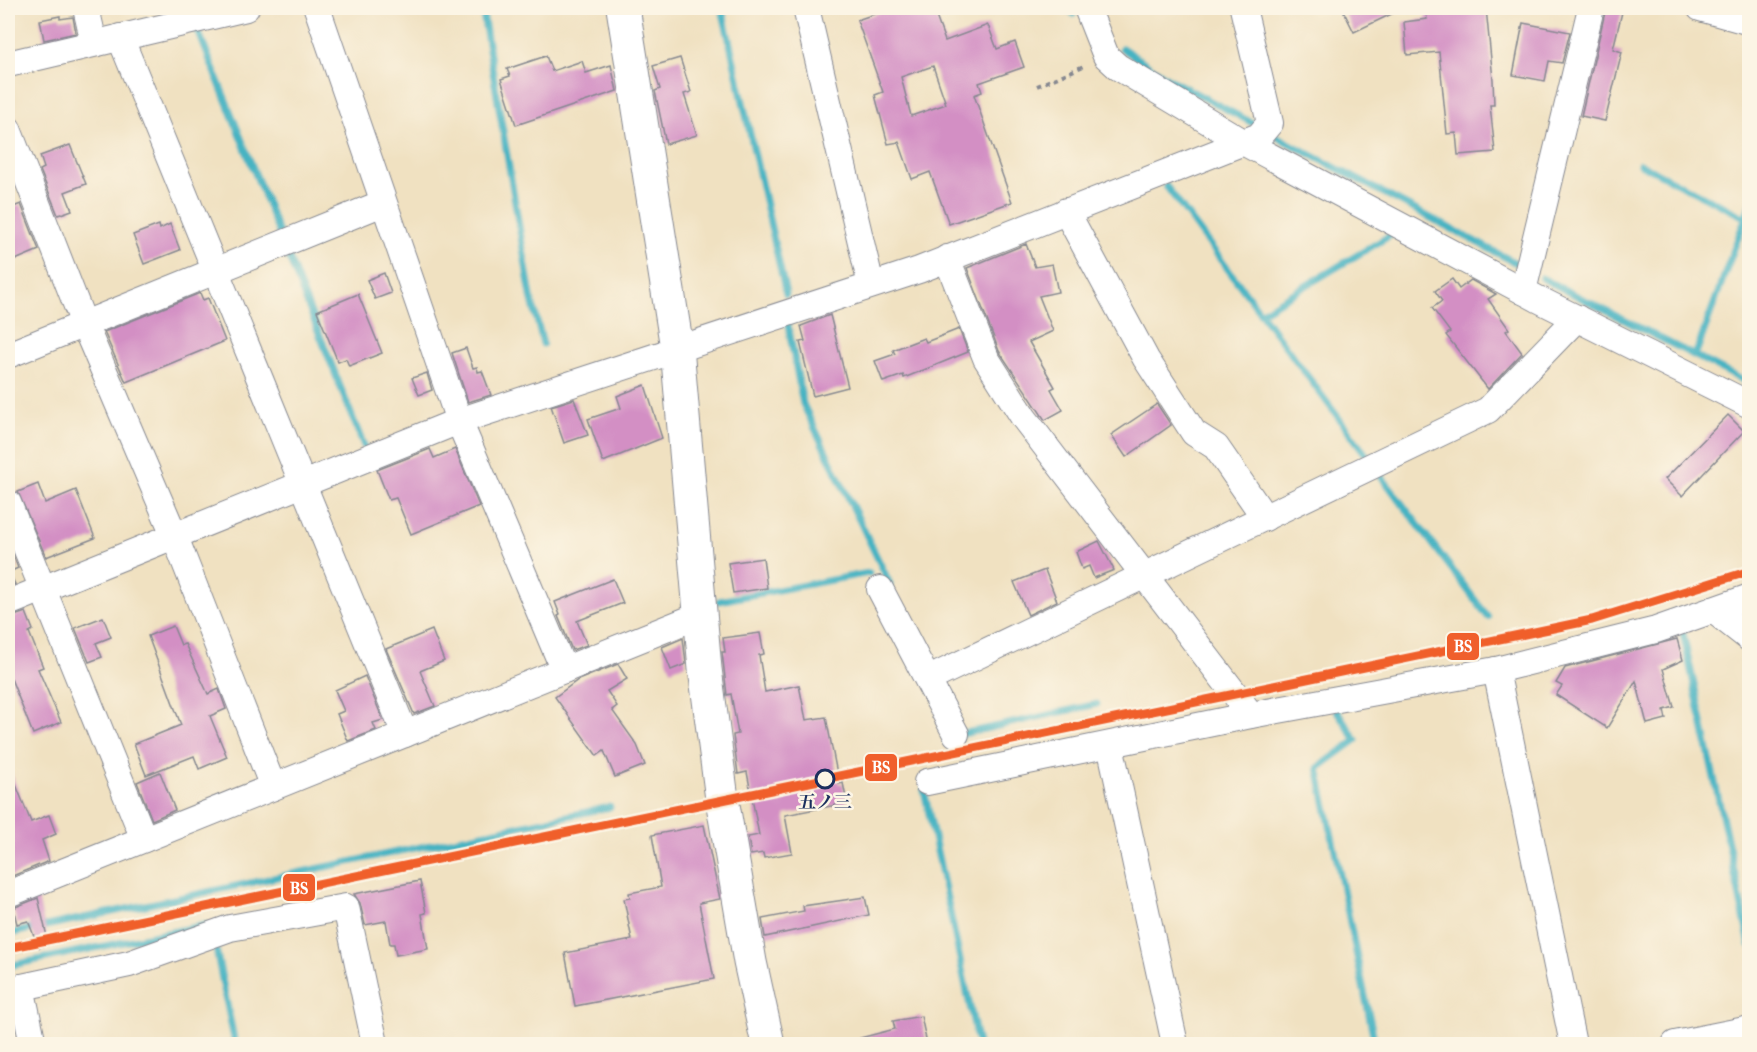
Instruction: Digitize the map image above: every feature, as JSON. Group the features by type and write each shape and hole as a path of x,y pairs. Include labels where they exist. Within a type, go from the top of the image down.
{"street":[{"path":"86,8 94,43"},
{"path":"8,64 246,8"},
{"path":"317,8 459,421 564,670"},
{"path":"623,8 677,348 700,615 722,799 750,962 768,1044"},
{"path":"806,8 871,285"},
{"path":"1087,8 1106,56 1118,68 1258,133 1523,291 1749,405"},
{"path":"1243,8 1258,133"},
{"path":"1523,291 1591,8"},
{"path":"1700,8 1749,22"},
{"path":"120,37 405,734"},
{"path":"8,129 84,324 175,537 273,787"},
{"path":"8,603 459,421 947,258 1258,133"},
{"path":"8,356 383,203"},
{"path":"1066,211 1146,359 1194,433 1216,447 1265,518"},
{"path":"947,258 986,357 1024,418 1251,715"},
{"path":"929,679 1488,411 1577,318"},
{"path":"8,503 144,839"},
{"path":"880,589 956,734"},
{"path":"927,782 1251,715 1496,670 1656,630 1749,597"},
{"path":"1713,610 1749,639"},
{"path":"8,894 700,615"},
{"path":"1496,670 1573,1044"},
{"path":"1110,745 1175,1044"},
{"path":"33,1044 14,989 129,964 230,928 346,907 375,1044"},
{"path":"1675,1044 1749,1029"}],"path":[{"path":"1037,86 1106,56"}],"building":[{"path":"892,8 933,8 945,41 988,25 997,49 1015,42 1024,67 979,83 982,92 974,95 1012,202 949,224 930,172 912,179 899,142 888,144 875,95 883,92 857,20","holes":["933,66 946,104 911,116 901,77"]},
{"path":"1342,8 1404,8 1354,32"},
{"path":"1425,8 1486,8 1493,80 1494,105 1490,105 1495,152 1458,155 1456,133 1447,134 1439,52 1407,55 1404,22 1427,19"},
{"path":"1606,8 1623,8 1613,49 1622,52 1605,121 1581,116"},
{"path":"60,16 60,19 73,17 76,33 44,40 40,20"},
{"path":"1523,23 1570,32 1562,63 1549,61 1545,81 1513,75"},
{"path":"546,56 552,71 582,61 586,73 611,65 617,91 516,125 501,79 510,76 507,69"},
{"path":"680,58 691,92 684,94 697,135 666,144 655,91 660,89 653,66"},
{"path":"70,145 86,184 65,192 72,210 58,215 40,170 44,168 40,156"},
{"path":"21,204 39,250 8,263 8,209"},
{"path":"170,224 180,250 144,264 133,235 159,225 160,229"},
{"path":"1026,244 1035,267 1052,264 1058,292 1039,296 1053,331 1029,342 1055,387 1051,389 1063,410 1045,420 999,351 967,268"},
{"path":"384,273 391,293 375,299 367,280"},
{"path":"1452,279 1459,289 1471,280 1496,294 1488,299 1509,329 1506,331 1522,353 1488,389 1446,335 1450,332 1432,308 1442,301 1435,291"},
{"path":"200,293 203,300 208,298 225,341 126,382 104,332"},
{"path":"358,294 382,353 349,366 346,359 338,362 317,311"},
{"path":"830,315 848,387 813,396 800,342 805,341 801,326"},
{"path":"959,329 968,352 904,378 903,375 883,382 875,361 895,354 893,350 924,338 926,342"},
{"path":"466,348 473,368 477,367 478,372 482,371 491,395 468,402 452,353"},
{"path":"427,373 432,390 419,395 412,378"},
{"path":"645,385 662,438 603,462 588,419 621,408 617,396"},
{"path":"574,399 588,435 564,443 551,406"},
{"path":"1157,404 1171,425 1126,457 1111,435"},
{"path":"1728,415 1744,431 1682,496 1665,479"},
{"path":"430,449 434,458 455,449 479,506 411,534 396,498 389,500 377,470"},
{"path":"38,484 45,503 76,490 95,538 46,557 18,492"},
{"path":"1099,541 1114,570 1094,578 1089,566 1082,569 1076,552"},
{"path":"8,542 18,568 9,572 15,584 8,587"},
{"path":"763,558 767,588 733,593 728,563"},
{"path":"1045,570 1057,601 1028,615 1014,582"},
{"path":"613,579 623,603 577,621 587,645 572,650 558,616 560,615 555,602"},
{"path":"26,612 33,630 29,632 43,667 38,669 61,722 33,734 8,671 8,618"},
{"path":"103,617 111,637 96,643 102,657 89,662 75,628"},
{"path":"173,626 181,645 185,644 208,694 219,689 226,709 210,716 227,757 199,769 194,756 146,775 134,744 181,725 148,636"},
{"path":"432,630 444,661 420,671 435,706 414,714 386,649"},
{"path":"760,633 764,654 759,655 765,692 799,685 806,720 826,717 839,784 843,783 847,803 785,815 792,853 764,858 763,853 751,855 748,837 759,835 747,772 738,774 733,735 738,734 731,694 727,695 722,652 725,652 723,638"},
{"path":"683,638 686,664 671,670 662,647"},
{"path":"1677,639 1683,660 1663,669 1674,707 1664,710 1666,719 1647,724 1636,681 1607,728 1556,695 1562,686 1556,683 1565,668"},
{"path":"618,664 627,679 607,691 617,706 612,710 637,745 645,765 615,777 604,751 597,756 555,697 578,680"},
{"path":"365,676 383,720 373,723 376,730 348,741 337,714 344,711 335,690"},
{"path":"8,765 31,822 49,815 56,834 42,840 49,861 10,877 8,870"},
{"path":"160,772 175,810 152,820 137,782"},
{"path":"704,825 720,899 699,903 714,979 575,1006 565,953 632,940 624,899 630,898 629,893 661,887 652,835"},
{"path":"420,881 426,913 422,914 428,949 396,955 394,944 390,944 386,921 365,925 360,903 354,894"},
{"path":"865,897 869,915 765,937 762,919 804,911 803,906"},
{"path":"38,898 49,945 39,948 28,921 17,924 13,908"},
{"path":"921,1016 927,1044 861,1044 860,1038 895,1029 893,1021"}],"waterway":[{"path":"482,8 531,296 543,344"},
{"path":"722,8 786,294"},
{"path":"1070,8 1073,14"},
{"path":"194,29 197,28 281,238"},
{"path":"1122,48 1167,78 1260,127"},
{"path":"1270,133 1518,264"},
{"path":"1640,164 1750,220"},
{"path":"1166,186 1367,456"},
{"path":"1695,356 1750,205"},
{"path":"1260,313 1391,235"},
{"path":"287,253 364,446"},
{"path":"1542,278 1750,384"},
{"path":"787,320 803,404 890,584"},
{"path":"1378,472 1488,617"},
{"path":"719,601 869,573"},
{"path":"1682,629 1750,945"},
{"path":"961,732 962,734 1097,704"},
{"path":"1334,706 1356,740 1318,768 1375,1044"},
{"path":"924,790 978,1044"},
{"path":"8,934 610,807"},
{"path":"8,966 205,925"},
{"path":"216,949 235,1044"}],"transit line":[{"name":"BS","path":"8,948 1592,620 1750,571"}],"place":[{"name":"五ノ三","path":"825,779"}]}
